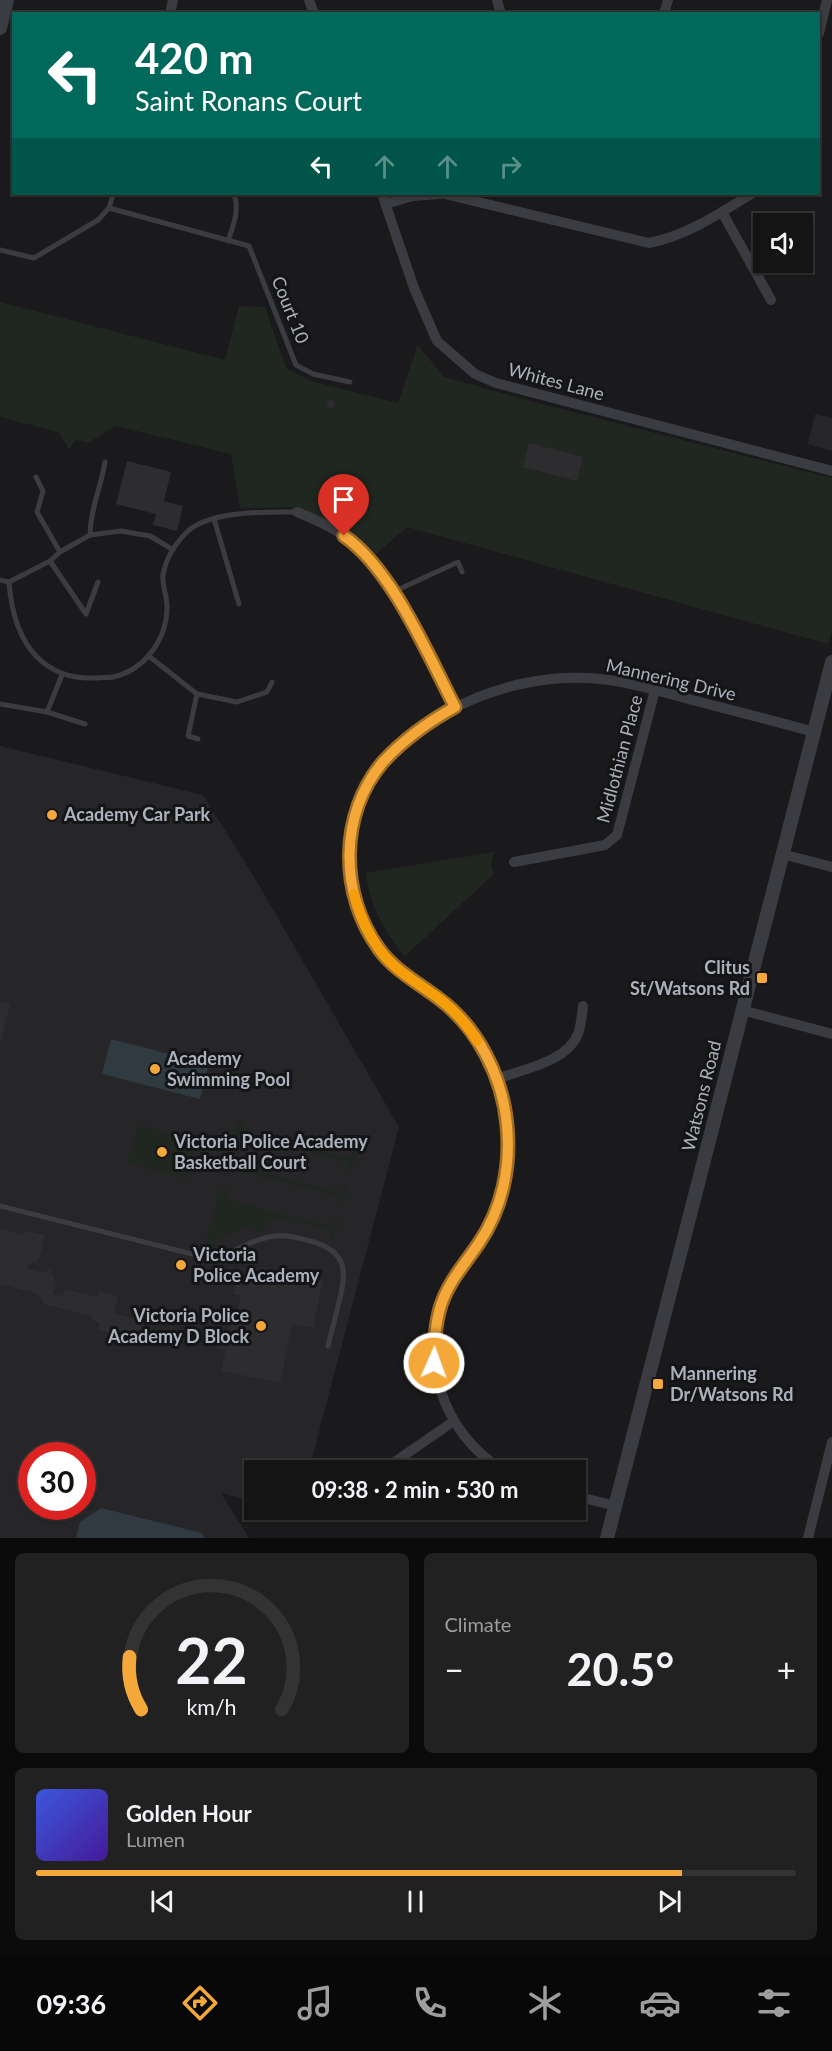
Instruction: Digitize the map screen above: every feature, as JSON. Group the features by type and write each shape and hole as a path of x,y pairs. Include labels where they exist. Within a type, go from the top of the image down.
{"street":[{"path":"0,28 7,0"},
{"path":"820,29 827,0"},
{"name":"Whites Lane","path":"382,195 414,288 437,342 475,374 496,383 832,471"},
{"path":"386,204 412,195"},
{"path":"449,195 649,243 669,239 749,195"},
{"path":"722,212 771,300"},
{"path":"297,513 333,529 354,543 379,570 455,707"},
{"name":"Watsons Road","path":"607,1538 814,732 827,704 832,662"},
{"name":"Mannering Drive","path":"490,1460 473,1446 454,1421 444,1402 436,1373 434,1343 436,1322 448,1288 486,1232 500,1198 505,1180 507,1128 497,1079 477,1040 453,1011 439,998 406,976 378,948 358,909 350,869 351,833 355,816 371,779 389,756 414,733 455,707 508,687 566,678 610,680 814,732"},
{"name":"Midlothian Place","path":"514,862 605,845 617,835 655,690"},
{"path":"782,854 832,867"},
{"path":"497,1079 556,1058 565,1052 578,1034 583,1006"},
{"path":"742,1010 832,1034"},
{"path":"397,1460 454,1421"},
{"path":"808,1538 832,1442"},
{"path":"586,1499 615,1506"}],"lane":[{"path":"0,250 34,258 98,220 109,208 113,195"},
{"path":"109,208 228,241 236,216 237,200 234,195"},
{"name":"Court 10","path":"228,241 249,246 296,365 313,374 350,382"},
{"path":"90,535 90,519 103,477 105,462"},
{"path":"36,477 43,491 37,513 60,552"},
{"path":"9,582 11,608 22,636 37,657 62,675 84,678 114,677 134,668 150,657 162,632 167,608 163,576 172,549 190,530 214,519 248,512 297,513"},
{"path":"214,519 239,604"},
{"path":"0,580 9,582 50,561 60,552 90,535 121,531 150,536 172,549"},
{"path":"50,561 86,614 98,582"},
{"path":"393,592 458,562 462,572"},
{"path":"150,657 197,694 237,702 267,692 272,681"},
{"path":"47,712 62,675"},
{"path":"197,694 188,736 198,739"},
{"path":"0,704 47,712 85,724"},
{"path":"0,1206 208,1258 218,1257 257,1240 274,1236 294,1237 322,1244 339,1257 344,1270 328,1346"}],"shaded area":[{"path":"0,302 225,360 239,306 265,307 286,368 311,381 398,403 418,345 444,377 832,478 832,630 828,644 407,527 376,554 322,518 290,507 240,508 231,454 116,426 88,443 76,440 69,449 58,432 0,417"},
{"path":"815,414 832,418 832,451 808,444"},
{"name":"Victoria Police Academy","path":"0,746 203,795 253,875 399,1127 312,1460 244,1460 244,1499 221,1493 249,1538 0,1538"},
{"path":"494,852 491,866 494,874 405,956 379,918 366,873"},
{"name":"Academy Swimming Pool","path":"111,1039 209,1064 200,1099 102,1074"},
{"path":"239,1121 246,1123 244,1132 337,1156 350,1159 354,1150 356,1154 351,1172 347,1173 349,1163 239,1135 235,1148 232,1148 232,1134"},
{"name":"Victoria Police Academy Basketball Court","path":"139,1125 197,1141 188,1179 127,1163"},
{"path":"229,1155 238,1157 236,1166 337,1192 342,1193 346,1185 342,1205 338,1206 341,1197 230,1169 226,1178 223,1173"},
{"path":"220,1189 229,1190 227,1200 332,1227 337,1218 336,1234 331,1242 329,1241 332,1230 290,1221 265,1222 265,1232 258,1233 254,1224 216,1240 220,1250 209,1250 205,1244"},
{"path":"101,1508 202,1533 205,1538 76,1538 80,1522 96,1520 96,1511"}],"building":[{"path":"331,400 335,404 331,408 327,404"},
{"path":"529,443 583,457 577,481 523,467"},
{"path":"127,461 171,472 164,501 183,506 177,531 153,525 156,514 116,504"},
{"path":"0,1002 10,1004 1,1042 0,1042"},
{"path":"0,1229 23,1235 28,1231 45,1235 39,1259 35,1263 29,1263 27,1269 44,1273 49,1269 56,1281 53,1294 63,1296 65,1289 97,1297 98,1291 118,1296 114,1313 145,1321 143,1330 158,1333 155,1344 98,1330 100,1323 91,1320 92,1316 45,1304 38,1294 0,1284"},
{"name":"Victoria Police Academy D Block","path":"257,1267 323,1280 313,1328 292,1324 280,1383 221,1371 226,1350 216,1348 219,1333 229,1335 233,1313 237,1314 241,1295 233,1294 236,1279 254,1283"}],"slow traffic":[{"path":"354,894 358,909 378,948 406,976 439,998 453,1011 477,1041"}],"place":[{"name":"Academy Car Park","path":"52,815"},
{"name":"Clitus St/Watsons Rd","path":"762,978"},
{"name":"Academy Swimming Pool","path":"155,1069"},
{"name":"Victoria Police Academy Basketball Court","path":"162,1152"},
{"name":"Victoria Police Academy","path":"181,1265"},
{"name":"Victoria Police Academy D Block","path":"261,1326"},
{"name":"Mannering Dr/Watsons Rd","path":"658,1384"}],"route":[{"path":"344,536 354,543 379,570 455,707 414,733 396,748 371,779 362,797 351,833 352,890 358,909 378,948 406,976 439,998 453,1011 477,1040 497,1079 507,1128 507,1165 500,1198 486,1232 456,1273 441,1305 436,1322 434,1363"}]}
